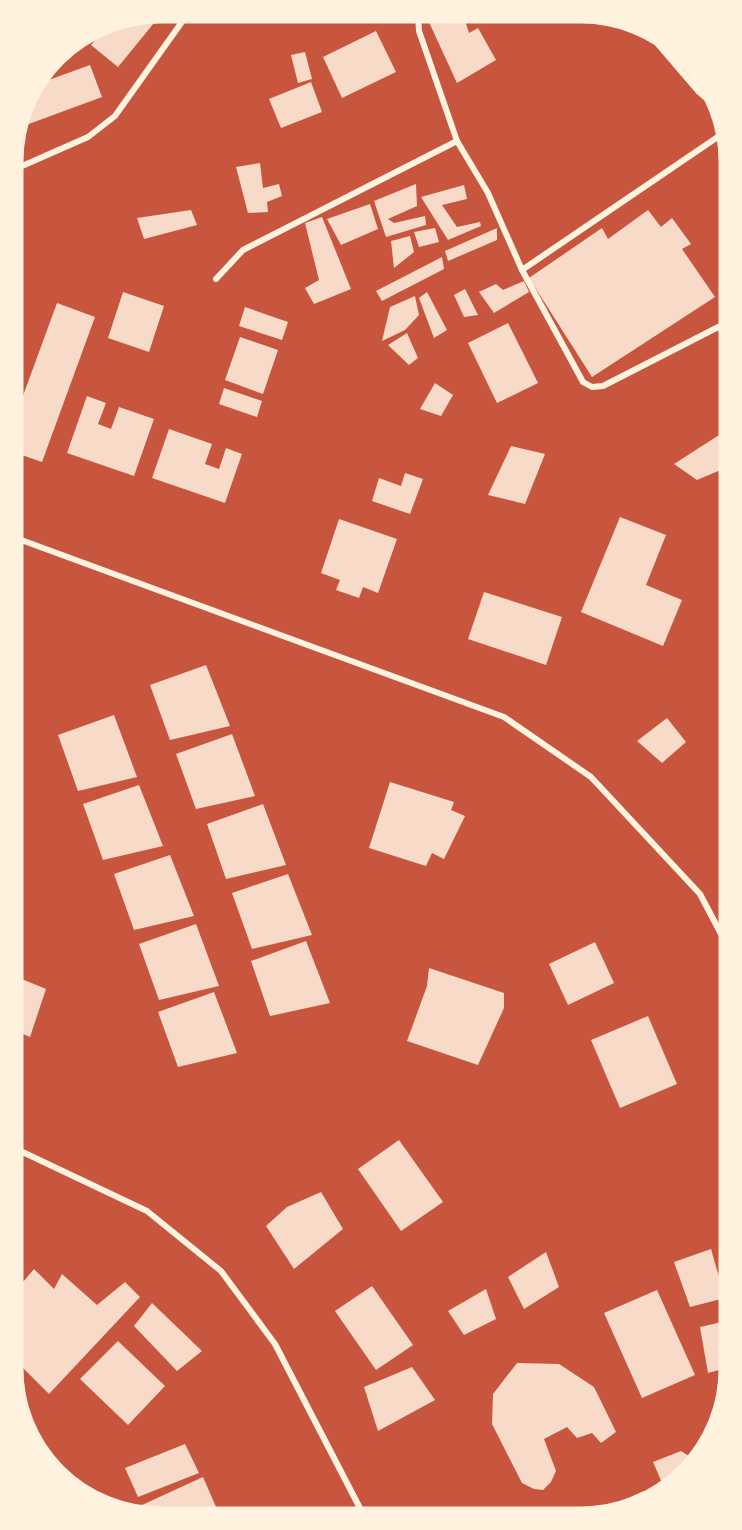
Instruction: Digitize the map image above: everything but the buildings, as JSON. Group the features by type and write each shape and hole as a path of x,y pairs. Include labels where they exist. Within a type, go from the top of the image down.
{"street":[{"path":"418,22 419,32 457,141 488,193 522,270 583,382 592,387 603,386 720,326"},
{"path":"23,166 88,137 115,116 181,23"},
{"path":"663,50 702,94"},
{"path":"522,270 717,137"},
{"path":"216,279 243,250 457,141"},
{"path":"23,541 504,717 591,777 700,894 719,931"},
{"path":"22,1152 147,1212 221,1271 276,1344 360,1508"}]}
